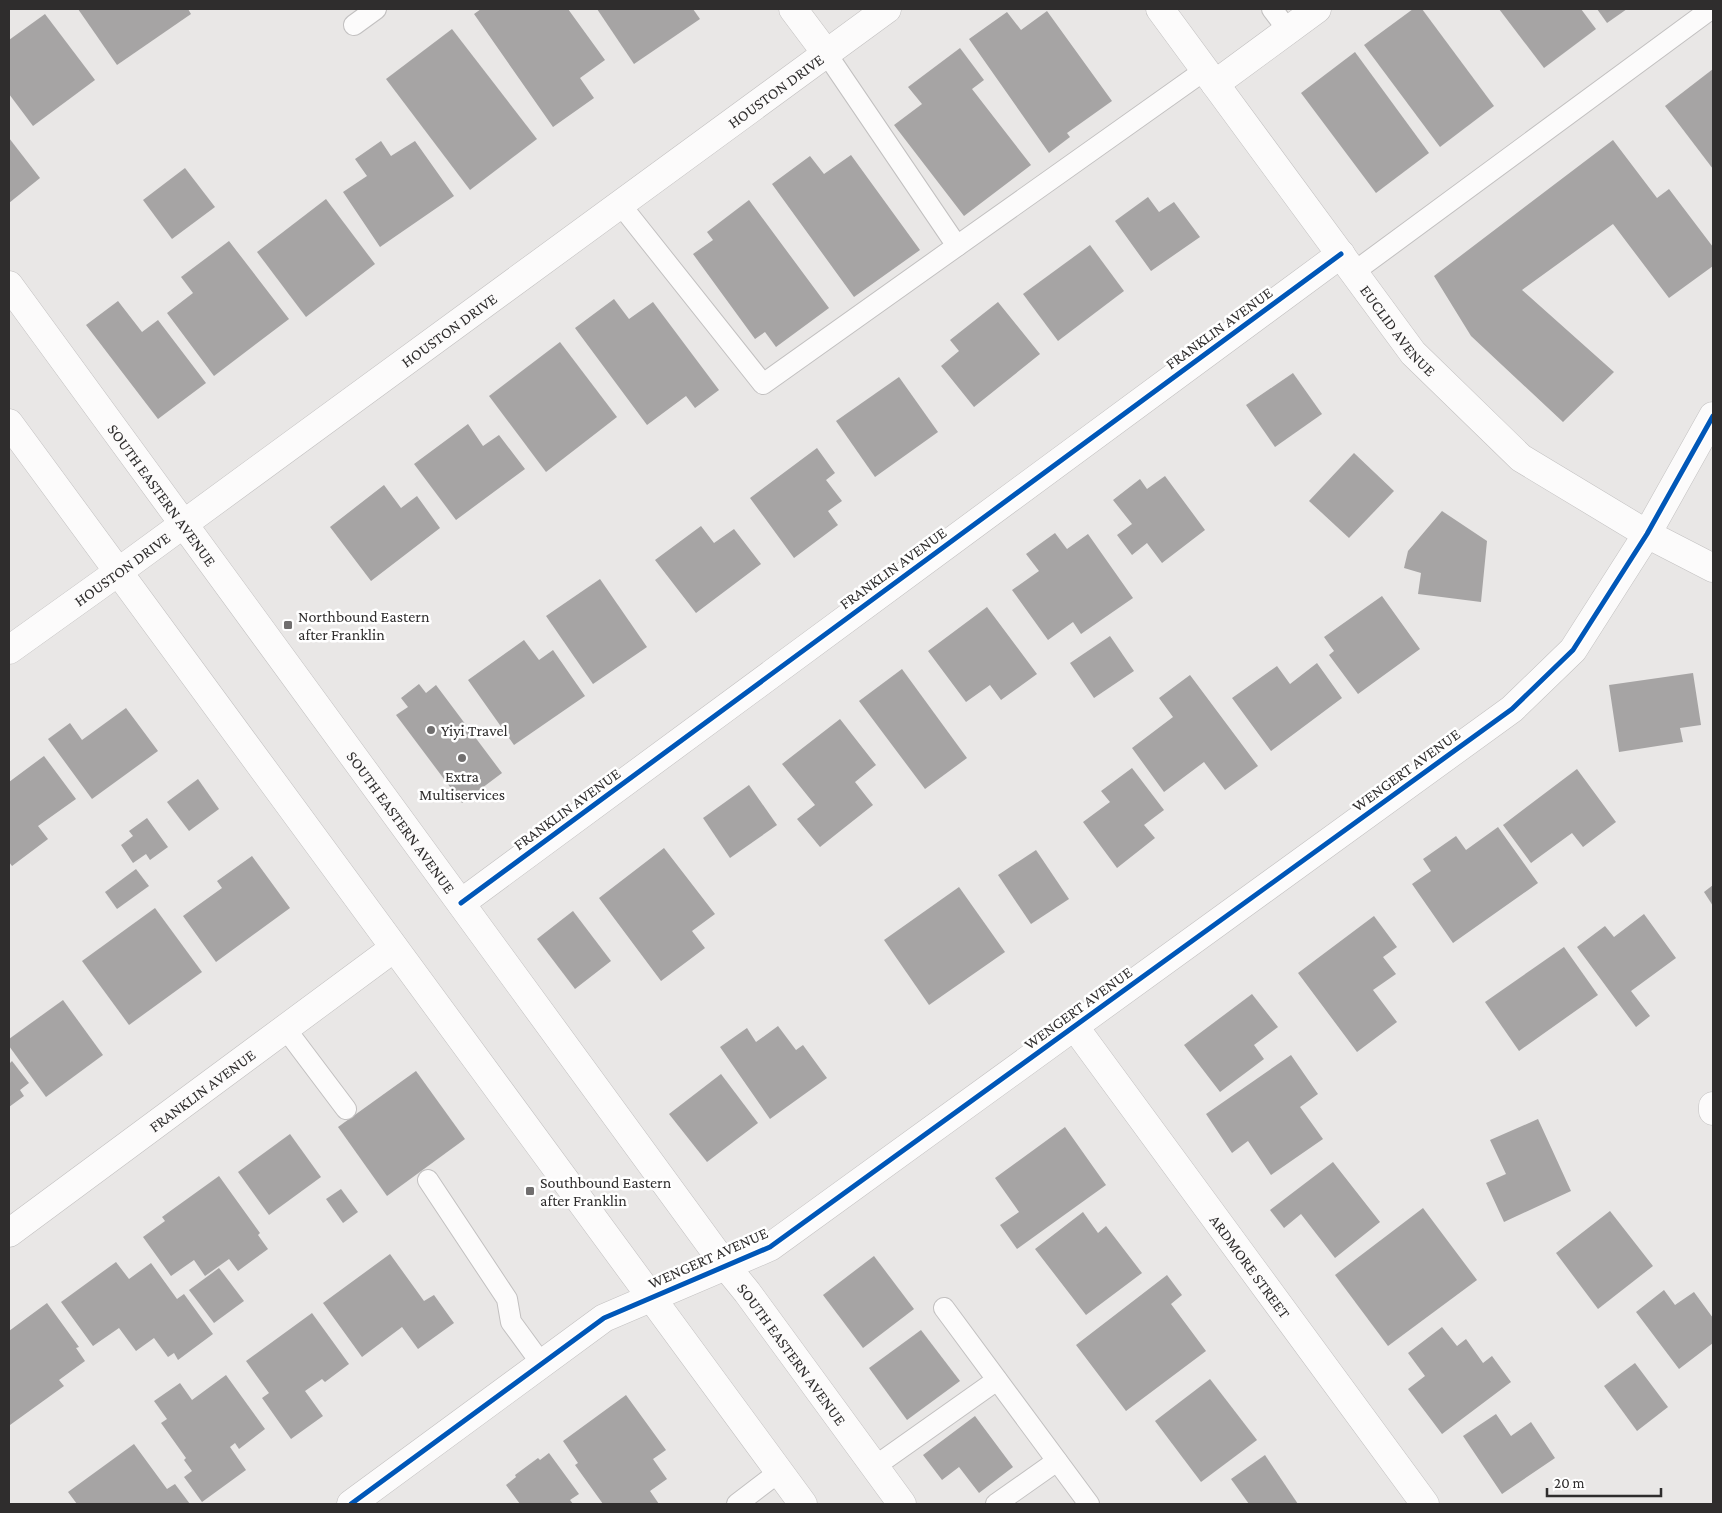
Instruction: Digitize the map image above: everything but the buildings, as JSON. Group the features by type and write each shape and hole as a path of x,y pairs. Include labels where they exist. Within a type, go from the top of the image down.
{"street":[{"path":"793,9 826,53"},
{"name":"HOUSTON DRIVE","path":"9,650 887,9"},
{"name":"EUCLID AVENUE","path":"1160,9 1414,353 1521,458 1647,534 1713,568"},
{"path":"1210,77 1280,19 1317,9"},
{"name":"FRANKLIN AVENUE","path":"461,903 1347,263"},
{"name":"SOUTH EASTERN AVENUE","path":"9,285 725,1265 747,1292 902,1504"},
{"name":"WENGERT AVENUE","path":"351,1504 604,1318 770,1247 1512,709 1573,650 1647,534 1713,416"},
{"path":"9,423 803,1504"},
{"name":"FRANKLIN AVENUE","path":"9,1233 394,948"},
{"name":"ARDMORE STREET","path":"1074,1026 1425,1504"},
{"path":"1713,1106 1713,1111"}],"lane":[{"path":"354,25 376,9"},
{"path":"1347,263 1712,9"},
{"path":"826,53 957,246"},
{"path":"620,204 763,384 957,246 1210,77"},
{"path":"285,1028 346,1109"},
{"path":"428,1180 507,1299 511,1322 541,1363"},
{"path":"944,1308 1089,1504"},
{"path":"874,1467 997,1380"},
{"path":"996,1504 1057,1461"},
{"path":"737,1504 779,1472"}],"cycle path":[{"path":"461,903 1341,254"},
{"path":"351,1504 604,1318 770,1247 1512,709 1573,650 1647,534 1713,416"}],"place":[{"name":"Northbound Eastern after Franklin","path":"288,625"},
{"name":"Yiyi Travel","path":"431,730"},
{"name":"Extra Multiservices","path":"462,758"},
{"name":"Southbound Eastern after Franklin","path":"530,1191"}]}
